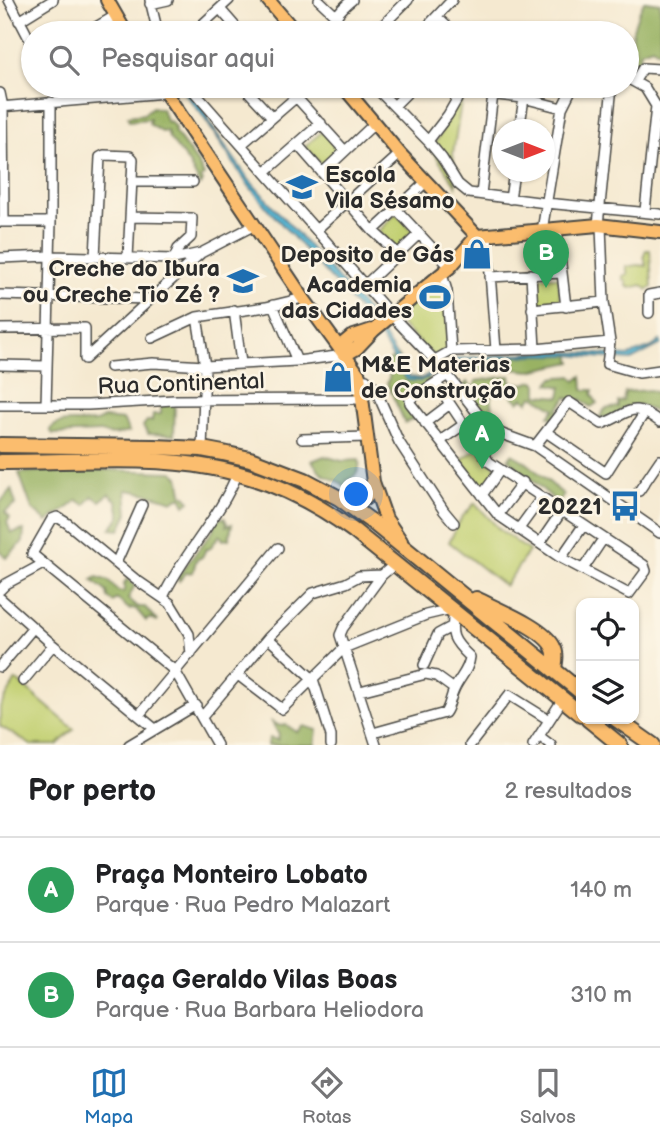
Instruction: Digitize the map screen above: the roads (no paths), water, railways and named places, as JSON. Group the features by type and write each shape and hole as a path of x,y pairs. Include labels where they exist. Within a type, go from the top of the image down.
{"highway":[{"path":"0,445 202,449 273,467 305,480 339,498 375,523 457,591 541,634 554,647 556,671 576,688"},
{"path":"0,462 176,462 239,472 289,490 313,503 395,564 576,710"},
{"path":"521,665 542,674 556,671"},
{"path":"547,687 549,677 556,671"},
{"path":"594,724 620,745"},
{"path":"623,724 653,745"}],"main road":[{"path":"107,0 118,21"},
{"path":"268,0 286,21"},
{"path":"169,98 359,377"},
{"path":"353,98 426,182 482,236"},
{"path":"342,351 354,350 361,337 392,316 446,271 482,236 599,225 660,232"},
{"path":"323,326 341,335 361,337"},
{"path":"361,337 357,357 373,482 386,519 408,552"},
{"path":"339,498 354,502 363,500 370,496 373,482"}],"street":[{"path":"9,0 21,25"},
{"path":"19,21 53,0"},
{"path":"155,21 150,2 168,0"},
{"path":"206,21 229,0"},
{"path":"319,0 336,18"},
{"path":"334,21 352,0"},
{"path":"387,21 408,0"},
{"path":"434,21 452,0"},
{"path":"220,9 230,21"},
{"path":"106,21 115,16"},
{"path":"438,17 442,21"},
{"path":"639,72 643,68 660,69"},
{"path":"639,85 654,100 657,124 645,211"},
{"path":"0,93 2,222 51,222"},
{"path":"60,98 62,102"},
{"path":"2,107 93,98"},
{"path":"202,98 392,316 442,368 486,424 502,434 535,446 660,533"},
{"path":"256,98 272,117"},
{"path":"242,144 295,98"},
{"path":"297,98 345,151"},
{"path":"386,98 428,141 458,184 469,193 660,214"},
{"path":"394,106 402,98"},
{"path":"428,141 458,98"},
{"path":"481,194 493,98"},
{"path":"520,119 523,98 562,108"},
{"path":"542,231 562,108 567,98"},
{"path":"611,98 599,225 609,351 607,364 635,372 660,370"},
{"path":"46,405 51,102"},
{"path":"265,172 321,123"},
{"path":"322,173 374,124"},
{"path":"297,144 373,231 397,253"},
{"path":"316,230 400,154"},
{"path":"95,257 102,155 130,156 133,159 128,258"},
{"path":"133,182 192,182"},
{"path":"373,231 426,182"},
{"path":"510,199 513,182"},
{"path":"396,209 419,234 446,271 451,351 436,383 410,399 410,403 498,515 561,558 629,594 646,571 644,565 486,458 436,383"},
{"path":"130,217 192,218 191,237 178,249 174,259"},
{"path":"0,329 85,328 85,359 201,253 255,225"},
{"path":"557,230 566,307"},
{"path":"366,284 419,234"},
{"path":"482,236 496,350"},
{"path":"0,258 50,256 174,259 201,253"},
{"path":"489,278 561,273"},
{"path":"531,274 535,349"},
{"path":"649,313 655,293"},
{"path":"0,295 149,299"},
{"path":"152,338 197,317 303,298"},
{"path":"532,309 604,302"},
{"path":"273,305 297,361"},
{"path":"234,310 241,363"},
{"path":"197,317 205,366 202,449"},
{"path":"110,367 153,363 205,366 297,361 342,351"},
{"path":"451,351 609,351"},
{"path":"0,365 46,366"},
{"path":"359,377 374,386 399,442 454,523"},
{"name":"Rua Continental","path":"0,405 363,399"},
{"path":"535,446 570,402 602,424 633,409 645,412 660,422"},
{"path":"425,423 450,404"},
{"path":"546,432 606,473 645,412"},
{"path":"440,441 463,425"},
{"path":"302,439 367,437"},
{"path":"639,491 660,460"},
{"path":"482,495 500,470"},
{"path":"163,597 179,567 218,513 239,472"},
{"path":"498,515 523,482"},
{"path":"518,530 542,497"},
{"path":"116,563 142,505"},
{"path":"540,543 562,511"},
{"path":"191,654 189,634 163,597 135,579 67,523 57,517 52,519 32,554 175,671 217,745"},
{"path":"561,558 583,526"},
{"path":"583,569 603,539"},
{"path":"139,715 278,548"},
{"path":"0,590 43,564"},
{"path":"376,745 341,635 343,628 382,575 395,564"},
{"path":"202,717 268,638 315,591 338,586 359,576 382,575"},
{"path":"0,598 155,729"},
{"path":"238,675 282,709 344,648 426,615 452,610 454,640 470,657 469,664 454,689 450,706 445,713 373,733"},
{"path":"424,665 438,634 452,627"},
{"path":"0,667 33,628"},
{"path":"268,638 313,679 331,736 331,745"},
{"path":"23,681 53,645"},
{"path":"360,691 426,674 454,689"},
{"path":"472,744 509,695 550,720"},
{"path":"533,745 563,699"},
{"path":"129,745 196,705"},
{"path":"539,736 551,745"}],"water":[{"path":"189,98 194,98 205,111 210,124 249,180 370,314 409,377 420,379 455,359 550,351 628,356 660,341 660,345 631,360 530,355 457,362 420,381 407,380 372,324 246,182"}],"place":[{"name":"Escola Vila Sésamo","path":"302,187"},
{"name":"Deposito de Gás","path":"477,254"},
{"name":"Creche do Ibura ou Creche Tio Zé ?","path":"243,281"},
{"name":"Praça Geraldo Vilas Boas","path":"546,288"},
{"name":"Academia das Cidades","path":"435,297"},
{"name":"M&E Materias de Construção","path":"338,377"},
{"name":"Praça Monteiro Lobato","path":"482,469"},
{"name":"20221","path":"625,506"}]}
